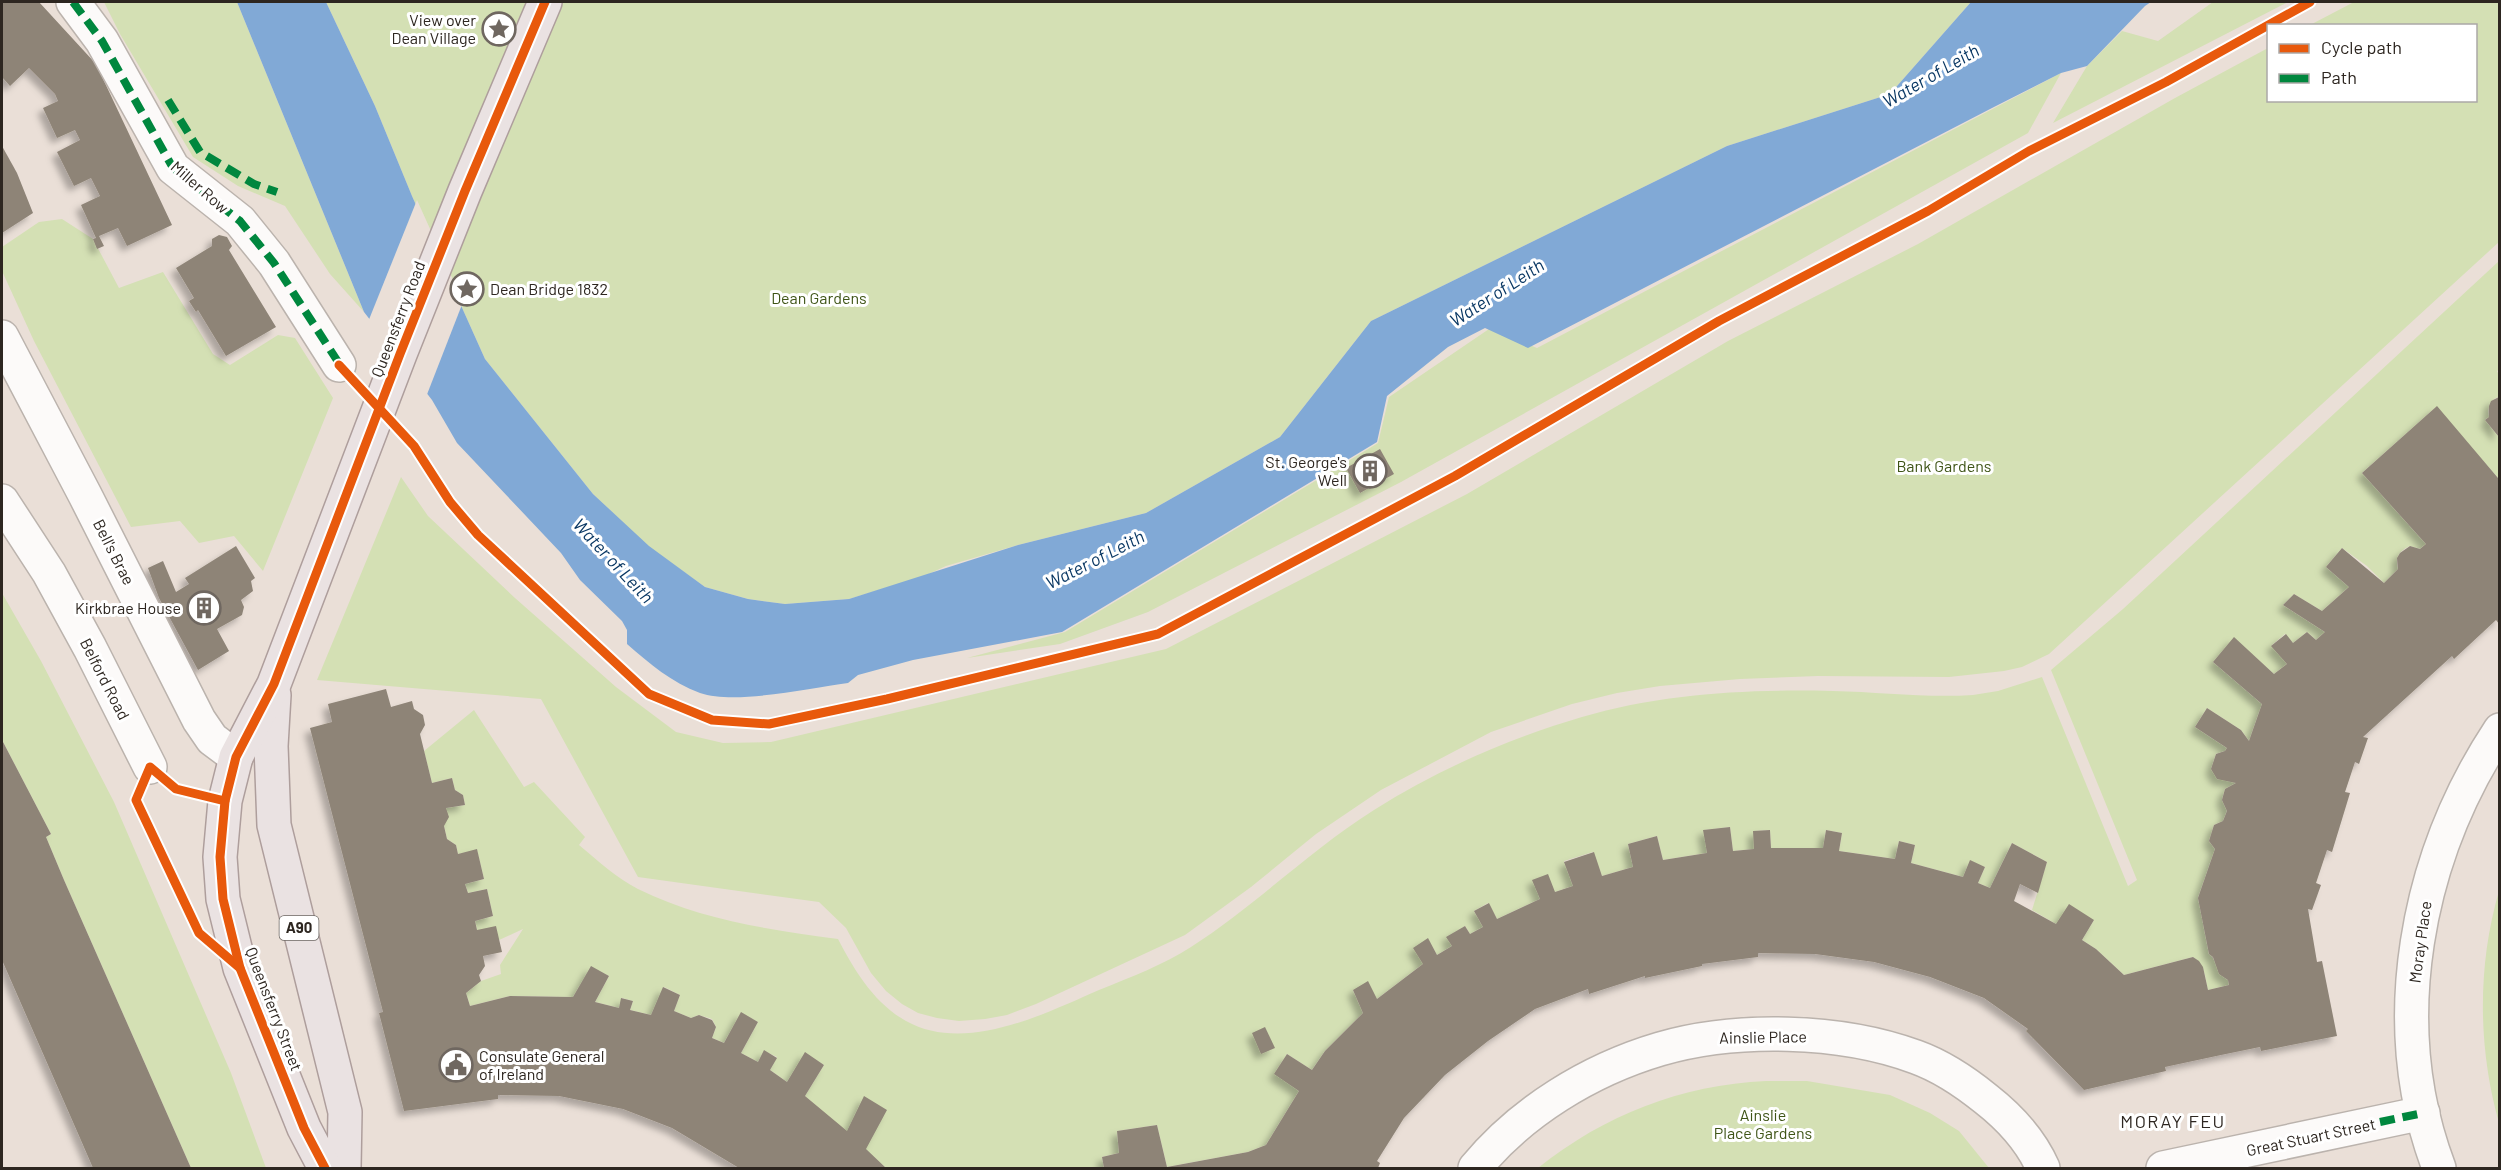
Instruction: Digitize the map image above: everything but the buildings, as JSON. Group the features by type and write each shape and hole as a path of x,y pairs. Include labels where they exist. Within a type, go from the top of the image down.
{"main road":[{"name":"Queensferry Road","path":"274,684 404,343 545,2"},
{"name":"Queensferry Street","path":"274,684 236,757 225,801 220,857 223,899 240,968 304,1128 325,1168"},
{"name":"A90","path":"274,684 271,746 274,825 345,1112 344,1168"}],"street":[{"name":"Miller Row","path":"73,2 102,41 173,168 240,221 274,263 339,365"},
{"name":"Bell's Brae","path":"2,337 199,720 219,747 236,757"},
{"name":"Belford Road","path":"2,501 54,583 150,767"},
{"name":"Moray Place","path":"2439,1168 2423,1113 2415,1061 2412,1009 2415,957 2423,906 2437,855 2456,807 2479,760 2499,730"},
{"name":"Ainslie Place","path":"1475,1168 1496,1143 1527,1118 1563,1093 1606,1070 1668,1047 1711,1038 1760,1035 1812,1036 1861,1042 1916,1057 1963,1082 2000,1110 2022,1134 2043,1168"},
{"name":"Great Stuart Street","path":"2163,1168 2423,1113"}],"green space":[{"path":"104,2 237,2 364,312 330,274 285,206 238,186 193,157 120,34"},
{"name":"Dean Gardens","path":"326,2 1971,2 1890,94 1727,146 1371,321 1280,437 1146,513 1018,545 946,566 922,577 849,599 785,604 748,599 705,587 649,547 593,494 485,359 412,196 375,106"},
{"path":"2213,2 2288,2 2053,123 2087,66 2122,31 2158,41"},
{"name":"Bank Gardens","path":"2354,2 2499,2 2499,242 2049,654 2022,667 1949,677 1818,676 1740,679 1660,686 1572,704 1491,732 1381,790 1316,834 1251,887 1185,935 1036,1004 1007,1015 959,1021 918,1013 902,1004 886,991 871,973 846,928 819,902 638,877 541,699 317,680 401,477 428,516 515,598 616,687 676,732 723,743 771,742 1166,649 1467,494 1728,341 1918,244 2175,98 2267,49 2267,102 2477,102 2477,24 2312,24"},
{"path":"2061,73 2028,133 1401,482 1148,612 1060,644 967,658 1065,632 1378,443 1389,397 1489,329 1537,348"},
{"path":"62,219 93,239 119,288 163,272 213,354 230,365 278,335 295,338 333,398 263,571 234,536 199,543 180,521 131,527 34,341 2,271 2,247 39,222"},
{"path":"2499,261 2500,369 2497,371 2499,397 2491,402 2488,410 2489,417 2485,420 2499,437 2498,478 2436,407 2362,473 2426,544 2420,549 2410,546 2403,550 2397,561 2398,569 2384,583 2367,566 2342,548 2326,567 2349,587 2322,611 2294,594 2283,605 2325,632 2316,640 2307,632 2293,643 2285,634 2272,645 2287,664 2274,674 2234,638 2213,662 2262,704 2249,741 2241,730 2207,708 2195,727 2227,748 2216,754 2211,769 2217,778 2236,783 2225,789 2222,800 2227,811 2223,821 2214,825 2209,841 2215,849 2198,898 2209,954 2221,974 2228,980 2229,985 2208,990 2202,967 2193,957 2124,975 2096,949 2082,940 2094,920 2056,924 2032,910 2047,862 2012,843 1990,888 1978,883 1985,867 1970,861 1963,877 1911,863 1915,845 1899,841 1895,859 1839,851 1842,833 1826,830 1823,848 1771,848 1770,830 1754,831 1754,849 1733,851 1730,827 1704,830 1707,853 1663,860 1657,836 1628,844 1633,867 1602,876 1593,852 1564,861 1573,886 1555,892 1533,880 1540,899 1497,919 1488,903 1474,911 1483,927 1470,934 1465,926 1447,937 1452,946 1437,955 1428,939 1423,964 1377,999 1353,990 1363,1013 1325,1051 1312,1070 1287,1054 1275,1073 1299,1091 1266,1145 1248,1152 1167,1167 1157,1125 1117,1131 1119,1153 1102,1157 1104,1168 886,1168 805,1096 824,1065 805,1053 787,1082 770,1070 777,1057 764,1051 758,1062 741,1053 758,1022 741,1013 724,1043 712,1038 716,1027 712,1019 699,1015 691,1018 674,1011 680,995 664,987 651,1015 630,1010 633,1001 622,998 619,1008 595,1002 609,976 591,967 573,997 510,996 470,1006 466,993 481,981 501,974 500,965 523,929 499,940 477,930 475,921 493,916 487,889 468,893 465,884 484,879 477,850 458,854 456,845 447,839 444,826 446,808 465,805 463,795 455,790 452,778 432,783 424,751 474,710 524,787 534,782 585,837 579,845 623,880 662,900 711,916 787,932 838,939 866,985 895,1014 929,1030 953,1033 978,1032 1029,1019 1169,959 1215,931 1327,843 1374,810 1398,795 1475,756 1582,717 1644,703 1706,694 1833,691 1938,696 1973,695 1998,691 2042,677 2128,886 2137,880 2051,670 2123,609"},
{"path":"2,593 41,661 114,802 231,1073 266,1168 191,1168 64,880 46,837 51,834 2,740"},
{"path":"2499,891 2499,1123 2487,1066 2483,1007 2487,948"},
{"name":"Ainslie Place Gardens","path":"1766,1081 1807,1081 1890,1095 1930,1113 1959,1131 1989,1168 1538,1168 1563,1149 1590,1133 1645,1106 1704,1089"}],"water":[{"name":"Water of Leith","path":"237,2 326,2 375,106 412,196 485,359 593,494 649,546 705,587 748,599 785,604 849,599 1018,545 1146,513 1280,437 1371,321 1727,146 1890,94 1971,2 2151,2 2087,66 2061,73 1528,348 1485,328 1448,347 1387,396 1377,442 1062,632 913,660 858,675 848,683 773,694 733,697 700,693 680,684 661,672 627,644 627,630 622,621 580,580 561,553 457,443 432,400 364,312"}],"pier":[{"path":"417,200 463,302 426,397 368,322"}],"marked path":[{"path":"73,2 102,41 173,168 240,221 274,263 342,368"},
{"path":"168,100 200,152 254,184 277,192"},
{"path":"2380,1122 2423,1113"}],"cycle path":[{"path":"325,1168 304,1128 240,968 223,899 220,857 225,801 236,757 274,684 400,354 465,191 545,2"},
{"path":"2270,24 2310,2"},
{"path":"339,365 414,446 450,502 478,535 649,694 712,720 769,724 887,699 1158,634 1455,476 1719,321 1928,211 2029,151 2166,82 2267,26"},
{"path":"225,801 176,789 150,767 136,800 199,933 240,968"}],"place":[{"name":"View over Dean Village","path":"499,29"},
{"name":"Dean Bridge 1832","path":"467,289"},
{"name":"St. George's Well","path":"1370,471"},
{"name":"Kirkbrae House","path":"204,608"},
{"name":"Consulate General of Ireland","path":"456,1065"}],"district":[{"name":"MORAY FEU","path":"2173,1122"}]}
